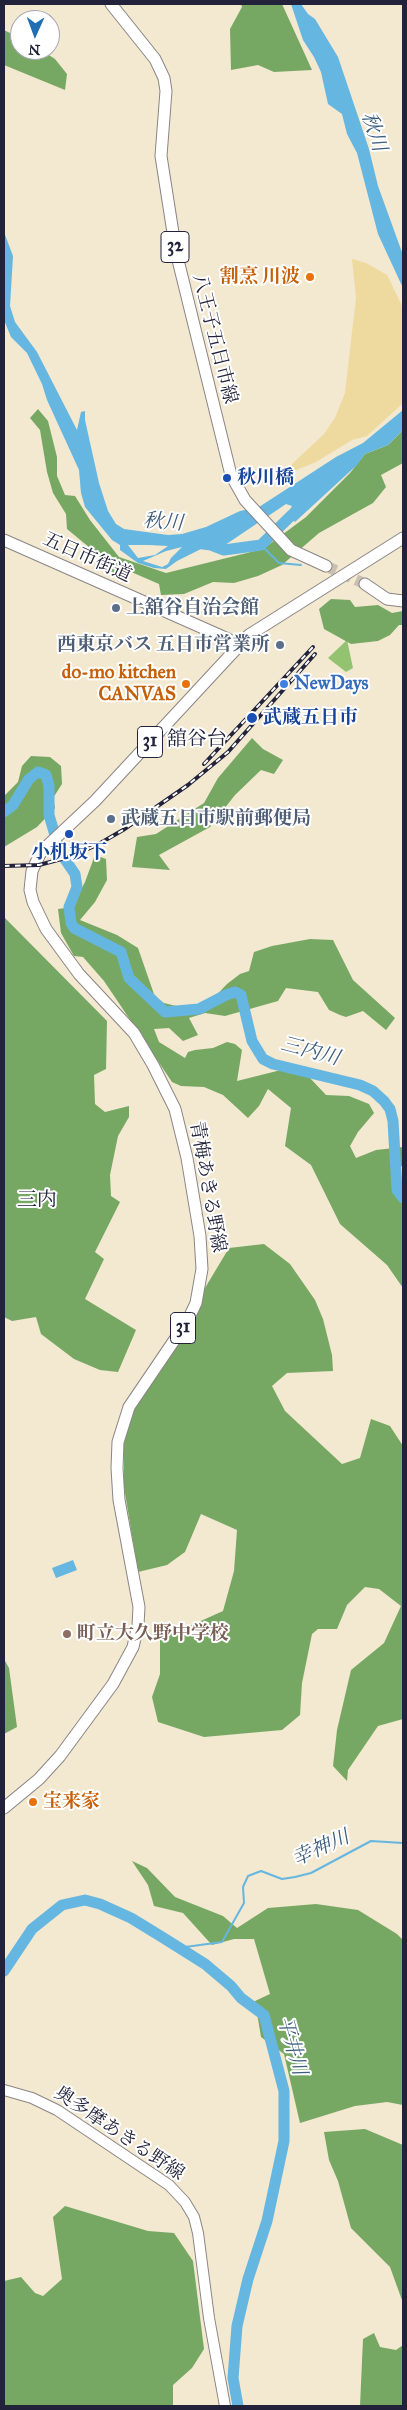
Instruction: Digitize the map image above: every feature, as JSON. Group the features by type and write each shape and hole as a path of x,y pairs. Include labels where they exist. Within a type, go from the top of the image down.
{"main road":[{"name":"八王子五日市線","path":"111,4 155,59 164,76 166,91 161,156 177,257 227,464 244,500 284,544 297,554 326,566"},
{"name":"青梅あきる野線","path":"4,1808 31,1786 60,1756 113,1684 133,1648 139,1607 120,1500 117,1468 118,1442 128,1407 188,1320 196,1303 202,1269 200,1236 182,1133 165,1087 134,1033 79,974 36,912 30,890 32,871 40,854 95,801 250,635 403,538"},
{"name":"五日市街道","path":"4,540 228,639 238,647"},
{"path":"364,584 387,599 403,601"},
{"name":"奥多摩あきる野線","path":"4,2090 32,2098 57,2110 169,2185 185,2202 194,2217 198,2233 209,2318 225,2406"}],"green space":[{"path":"241,4 282,4 312,70 274,72 258,65 231,70 230,29 242,7"},
{"path":"4,30 10,33 10,60 56,60 67,74 65,90 4,65"},
{"path":"38,409 48,421 57,457 57,476 65,495 75,496 90,520 119,557 166,573 263,549 306,517 350,473 365,454 388,445 403,430 403,463 381,475 386,487 373,503 319,533 282,565 258,576 234,583 213,582 184,594 161,595 159,584 129,571 120,576 105,569 90,548 67,529 66,514 53,493 47,472 40,430 30,418"},
{"path":"331,599 350,600 355,607 378,605 392,613 403,611 403,625 399,625 390,635 378,641 351,644 324,629 319,609"},
{"path":"347,640 353,668 346,672 328,658"},
{"path":"252,738 263,749 283,760 274,774 261,770 235,795 210,827 159,855 170,870 132,867 137,837 156,834 204,803 218,778"},
{"path":"31,756 50,757 61,766 62,784 53,798 55,808 37,827 4,847 4,796 18,782 22,766"},
{"path":"95,855 106,859 107,880 95,902 80,920 117,935 138,948 155,997 164,1003 188,1009 208,1004 227,984 240,974 249,971 254,952 272,946 310,939 333,940 353,980 395,1018 386,1030 363,1011 346,1017 329,1010 318,992 286,988 278,1001 225,1016 205,1013 189,1018 198,1035 183,1041 169,1028 154,1029 159,1042 185,1058 188,1052 195,1050 213,1048 227,1042 235,1044 242,1050 237,1081 281,1070 309,1077 326,1095 349,1096 369,1104 374,1113 358,1132 350,1146 356,1158 376,1150 403,1147 403,1165 394,1173 403,1197 403,1288 387,1265 340,1224 311,1165 285,1146 291,1108 268,1089 259,1106 248,1118 223,1095 204,1087 181,1086 172,1082 104,981 83,957 74,956 61,933 58,909 72,907 85,882"},
{"path":"4,917 107,1021 106,1069 94,1075 95,1104 105,1112 129,1106 129,1117 118,1136 110,1175 111,1196 120,1202 95,1252 104,1259 85,1299 136,1330 118,1372 100,1370 74,1359 41,1334 36,1317 12,1321 4,1317"},
{"path":"264,1244 290,1264 315,1300 323,1319 332,1355 333,1371 287,1373 272,1386 285,1411 342,1464 360,1458 371,1419 390,1426 403,1446 403,1719 378,1726 348,1770 347,1781 333,1766 337,1730 351,1670 384,1643 401,1606 379,1589 365,1587 347,1605 337,1629 318,1629 312,1634 302,1683 300,1715 282,1730 204,1737 158,1722 152,1697 160,1674 160,1633 183,1629 223,1611 234,1571 237,1530 201,1514 185,1552 167,1565 138,1572 124,1487 124,1444 131,1411 229,1248"},
{"path":"4,1659 9,1668 17,1727 4,1734"},
{"path":"132,1861 147,1868 175,1897 223,1916 237,1928 268,1908 316,1904 358,1910 397,1934 403,1940 403,2105 387,2102 355,2106 300,2123 284,2054 261,2037 255,2001 270,1994 254,1939 234,1939 212,1945 183,1913 154,1906 148,1885"},
{"path":"365,2129 403,2145 403,2303 390,2267 351,2228 338,2181 329,2160 324,2132"},
{"path":"65,2206 148,2231 174,2233 193,2261 204,2349 192,2368 173,2385 173,2406 4,2406 4,2281 21,2277 35,2293 43,2296 62,2279 53,2217"},
{"path":"374,2333 380,2347 396,2350 403,2345 403,2406 360,2406 363,2339"}],"sand":[{"path":"352,259 366,263 387,275 403,308 403,403 367,436 352,440 316,462 277,478 324,434 335,418 345,393 356,298"}],"water":[{"path":"291,4 301,4 308,14 315,19 338,57 369,149 378,186 403,255 403,288 378,234 357,153 347,134 342,114 328,104 321,72 303,40"},
{"path":"4,232 13,256 10,306 15,322 37,352 77,430 81,412 85,411 85,420 99,483 108,511 116,524 124,529 168,535 182,534 206,527 240,511 259,507 336,457 363,443 403,410 403,430 388,445 365,454 357,465 295,522 288,514 292,506 286,504 225,545 205,547 177,561 166,569 154,568 138,563 120,550 120,545 112,540 85,507 81,493 79,470 47,400 42,384 27,353 11,337 4,320","holes":["128,545 149,545 168,546 155,555 138,558","182,547 168,564 162,567 143,561 166,551"]},
{"path":"73,1560 77,1570 56,1578 52,1568"}],"waterway":[{"name":"秋川","path":"203,544 224,550 261,545 300,507"},
{"path":"261,545 279,563 301,565"},
{"name":"三内川","path":"4,812 13,805 29,779 38,772 46,775 49,786 49,815 60,852 75,874 77,887 69,907 71,923 74,928 121,952 129,978 165,1012 199,1009 235,992 241,995 252,1041 263,1059 273,1064 360,1085 373,1091 384,1101 390,1109 393,1121 397,1190 403,1198"},
{"name":"幸神川","path":"178,1948 222,1942 244,1903 243,1887 248,1876 261,1871 282,1879 295,1877 311,1873 371,1841 403,1843"},
{"name":"平井川","path":"4,1971 32,1929 62,1905 85,1900 100,1904 131,1918 205,1964 231,1986 241,1998 264,2015 284,2091 284,2141 267,2221 248,2279 237,2326 233,2378 238,2406"}],"tunnel":[{"path":"326,566 365,584"}],"railway":[{"path":"204,764 313,647"},
{"path":"4,866 39,865 69,857 97,845 123,830 188,785 228,752 315,654"}],"place":[{"name":"割烹 川波","path":"310,277"},
{"name":"秋川橋","path":"227,478"},
{"name":"上舘谷自治会館","path":"116,608"},
{"name":"西東京バス 五日市営業所","path":"280,645"},
{"name":"do-mo kitchen CANVAS","path":"186,684"},
{"name":"NewDays","path":"284,684"},
{"name":"武蔵五日市","path":"252,718"},
{"name":"武蔵五日市駅前郵便局","path":"111,819"},
{"name":"小机坂下","path":"69,834"},
{"name":"町立大久野中学校","path":"67,1634"},
{"name":"宝来家","path":"33,1802"}],"district":[{"name":"舘谷台","path":"197,740"},
{"name":"三内","path":"37,1201"}]}
